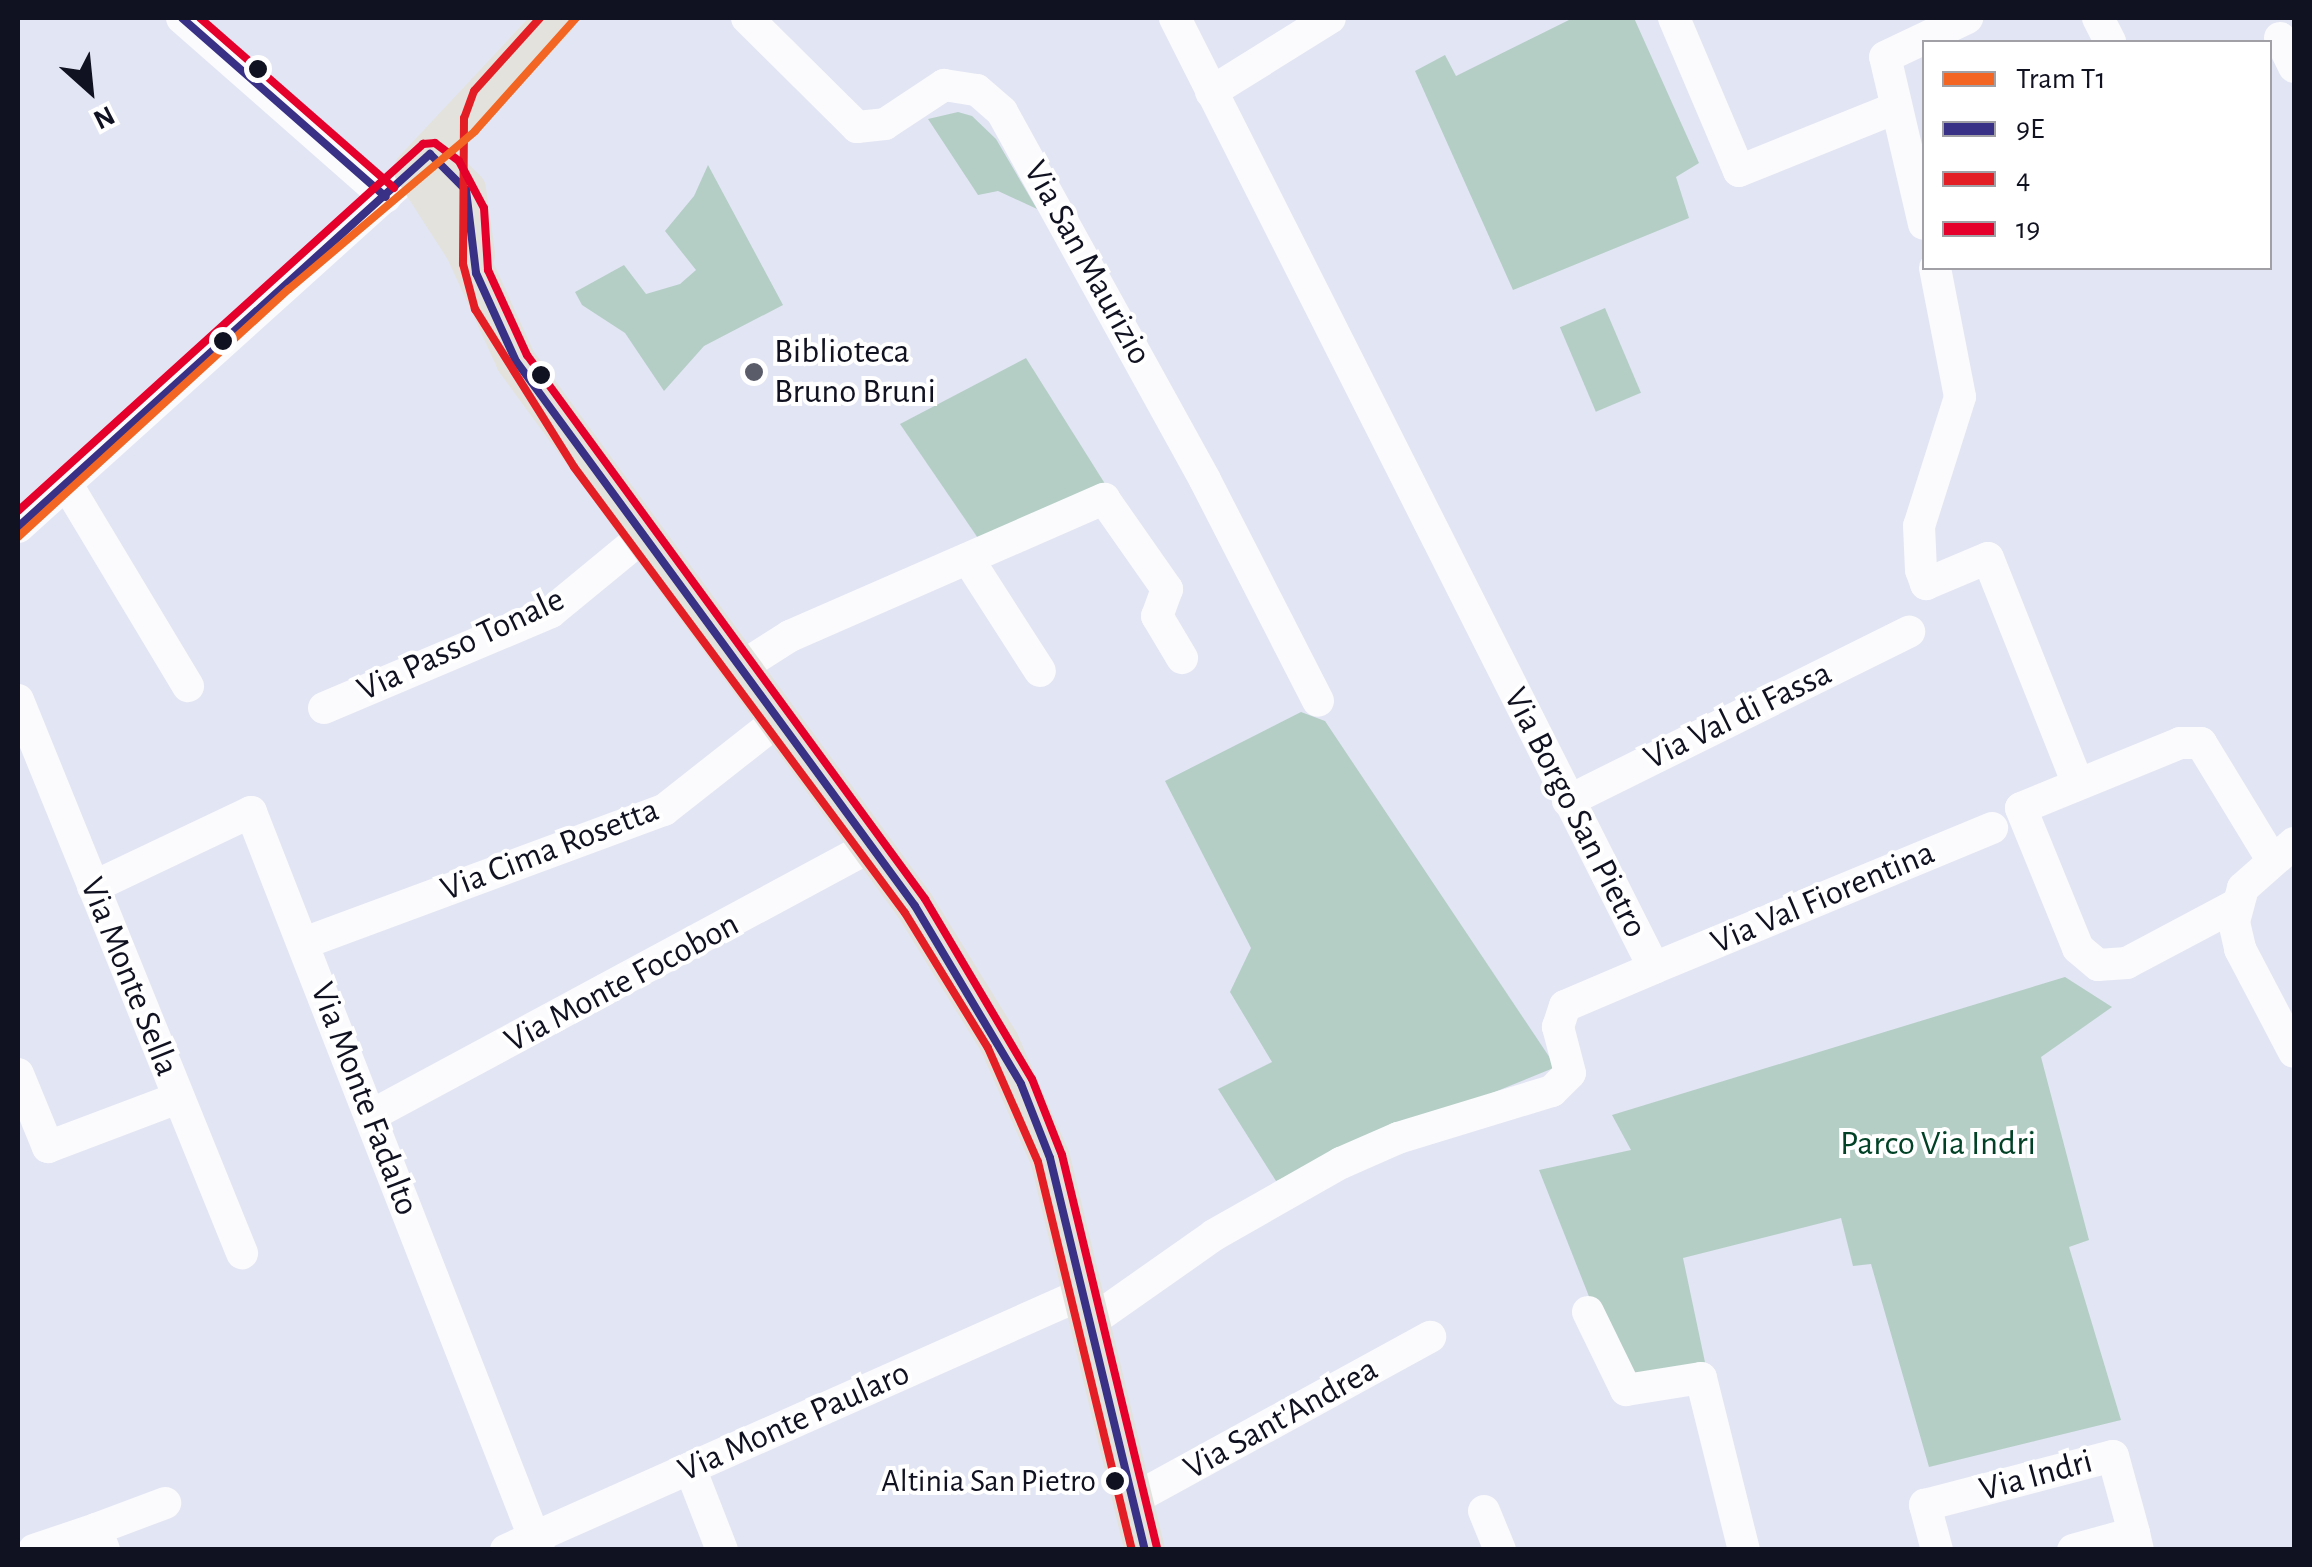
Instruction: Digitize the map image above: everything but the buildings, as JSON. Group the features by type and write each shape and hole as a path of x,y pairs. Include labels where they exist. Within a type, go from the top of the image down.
{"main road":[{"path":"410,174 556,18"},
{"path":"476,274 474,141 484,98"},
{"path":"410,174 461,182 474,222"},
{"path":"410,174 476,274 516,361 641,538 871,846 963,978 1021,1084 1050,1158 1145,1550"}],"street":[{"path":"18,527 410,174 182,18"},
{"name":"Via San Maurizio","path":"747,18 857,127 884,124 944,85 976,90 1002,112 1205,480 1318,701"},
{"name":"Via Borgo San Pietro","path":"1085,1309 1341,1164 1398,1138 1552,1091 1570,1072 1558,1027 1564,1006 1654,968 1174,18"},
{"path":"1212,92 1330,18"},
{"path":"1674,18 1739,171 1896,108"},
{"path":"1922,216 1886,57 1967,18"},
{"path":"1935,270 1960,397 1920,526 1922,570 1926,584 1988,558 2078,784"},
{"path":"66,483 188,686"},
{"path":"738,669 790,636 1104,498 1167,589 1157,616 1182,658"},
{"name":"Via Passo Tonale","path":"324,708 551,612 641,538"},
{"path":"968,560 1040,671"},
{"name":"Via Val di Fassa","path":"1568,800 1908,632"},
{"name":"Via Monte Sella","path":"18,700 242,1253"},
{"name":"Via Cima Rosetta","path":"304,943 664,810 777,721"},
{"path":"2236,905 2127,963 2111,967 2087,959 2021,808 2180,743 2200,743 2283,851 2242,888 2236,905 2240,949 2294,1052"},
{"name":"Via Monte Fadalto","path":"93,887 251,812 370,1116 526,1545"},
{"name":"Via Val Fiorentina","path":"1654,968 1992,828"},
{"name":"Via Monte Focobon","path":"370,1116 871,846"},
{"path":"18,1074 48,1147 178,1098"},
{"name":"Via Monte Paularo","path":"526,1545 690,1468 1085,1309"},
{"path":"1588,1312 1626,1390 1701,1378 1744,1550"},
{"name":"Via Sant'Andrea","path":"1132,1500 1430,1338"},
{"name":"Via Indri","path":"1937,1550 1925,1505 2113,1456 2136,1541 2073,1550"},
{"path":"690,1468 722,1550"},
{"path":"34,1550 100,1539 164,1503"},
{"path":"1484,1511 1500,1550"}],"green space":[{"path":"1573,18 1634,18 1699,163 1676,177 1689,218 1513,290 1415,71 1445,55 1456,76"},
{"path":"958,112 972,116 996,139 1037,209 998,191 978,195 928,119"},
{"path":"708,165 783,305 704,346 664,391 625,333 582,305 575,292 624,265 646,294 680,284 696,270 665,231 694,196"},
{"path":"1605,308 1641,393 1596,412 1560,327"},
{"path":"1026,358 1107,487 982,544 900,424"},
{"path":"1301,712 1325,721 1556,1067 1276,1181 1218,1089 1272,1062 1230,992 1251,948 1165,781"},
{"name":"Parco Via Indri","path":"2065,977 2112,1007 2041,1057 2089,1240 2069,1247 2121,1420 1929,1467 1871,1264 1853,1266 1841,1218 1683,1258 1706,1367 1626,1390 1539,1170 1631,1150 1612,1115"}],"tram line":[{"name":"T1","path":"18,537 289,289 475,131 576,18"}],"transit line":[{"name":"9E","path":"182,18 386,197"},
{"name":"19","path":"200,18 394,188"},
{"name":"4","path":"540,18 474,91 464,118 463,264 475,309 574,467 905,913 988,1048 1038,1162 1132,1550"},
{"name":"19","path":"18,511 423,144 435,143 459,161 484,208 488,270 527,355 925,899 1032,1079 1062,1155 1157,1547"},
{"name":"9E","path":"430,154 466,190 476,273 516,361 915,906 1021,1084 1050,1158 1145,1550"},
{"name":"9E","path":"18,527 430,154"}],"place":[{"name":"Biblioteca Bruno Bruni","path":"754,372"},
{"name":"Altinia San Pietro","path":"1115,1481"}]}
